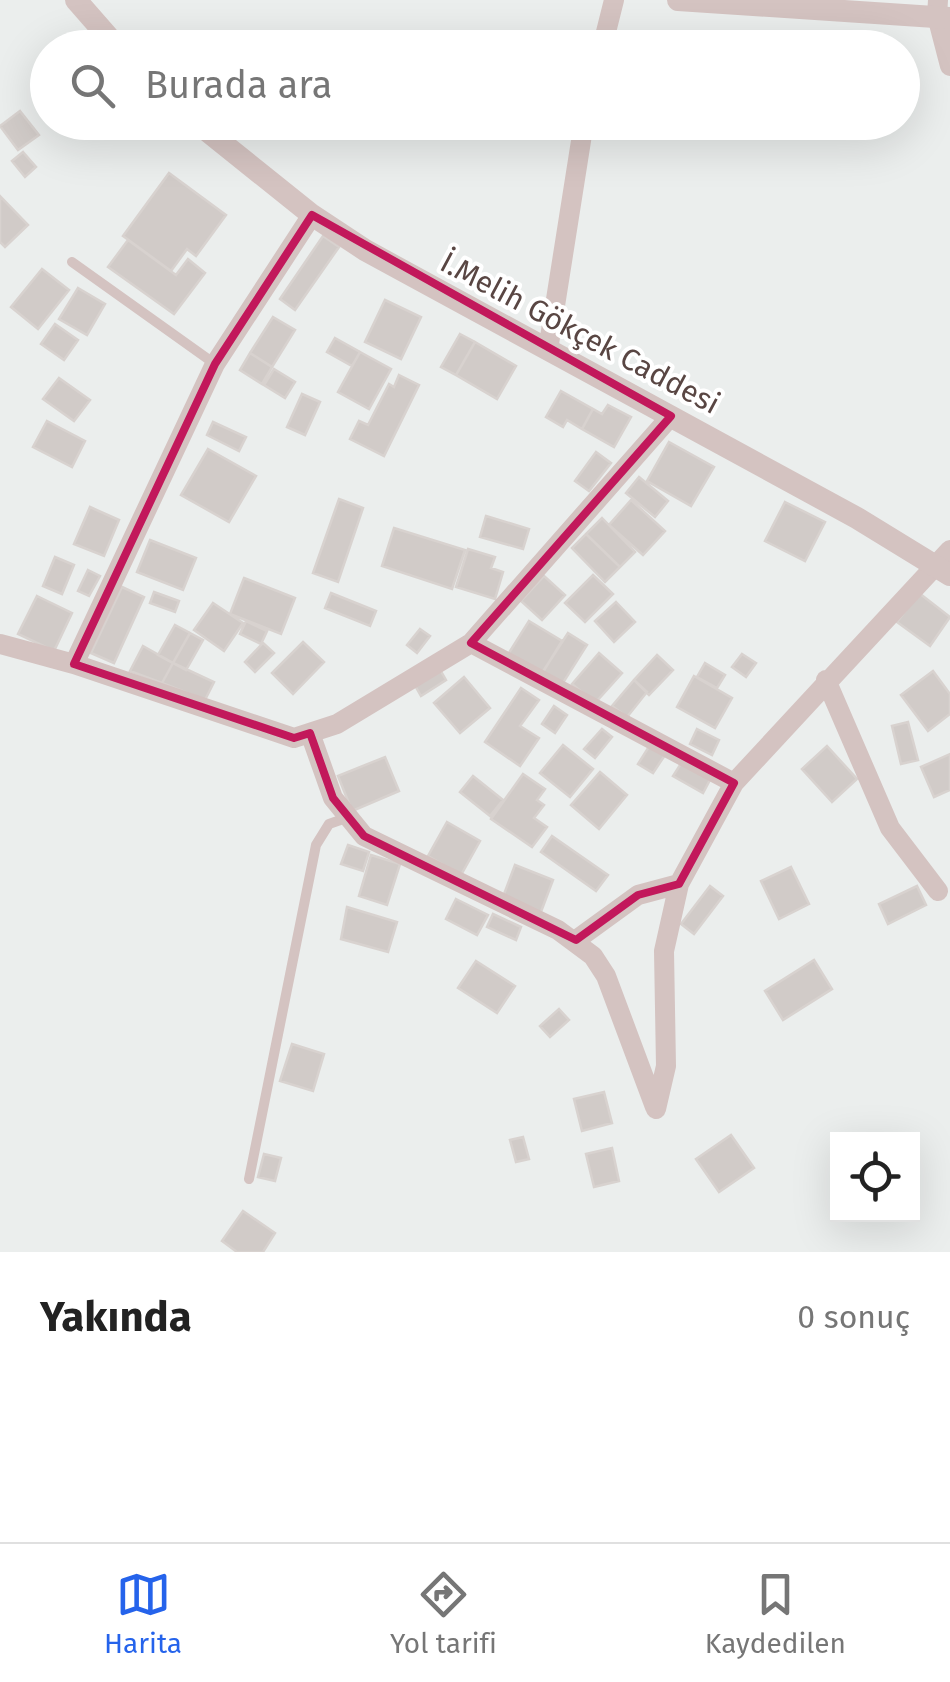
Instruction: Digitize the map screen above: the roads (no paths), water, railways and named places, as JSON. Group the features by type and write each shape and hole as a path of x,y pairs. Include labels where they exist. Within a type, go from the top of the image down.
{"street":[{"path":"76,0 102,30"},
{"path":"606,30 614,0"},
{"path":"678,0 942,11 950,66"},
{"name":"İ.Melih Gökçek Caddesi","path":"218,140 312,215 365,250 944,563"},
{"path":"548,350 581,140"},
{"path":"74,664 214,364 312,215"},
{"path":"0,644 74,664 294,738 337,724 471,643 671,416"},
{"path":"310,733 333,798 364,836 576,940 606,976 656,1109 666,1066 664,951 680,884 734,783 826,680 944,563"},
{"path":"471,643 734,783"},
{"path":"826,680 890,828 938,892"},
{"path":"576,940 638,894 680,884"}],"lane":[{"path":"72,262 214,364"},
{"path":"249,1178 316,844 329,824 346,818"}]}
